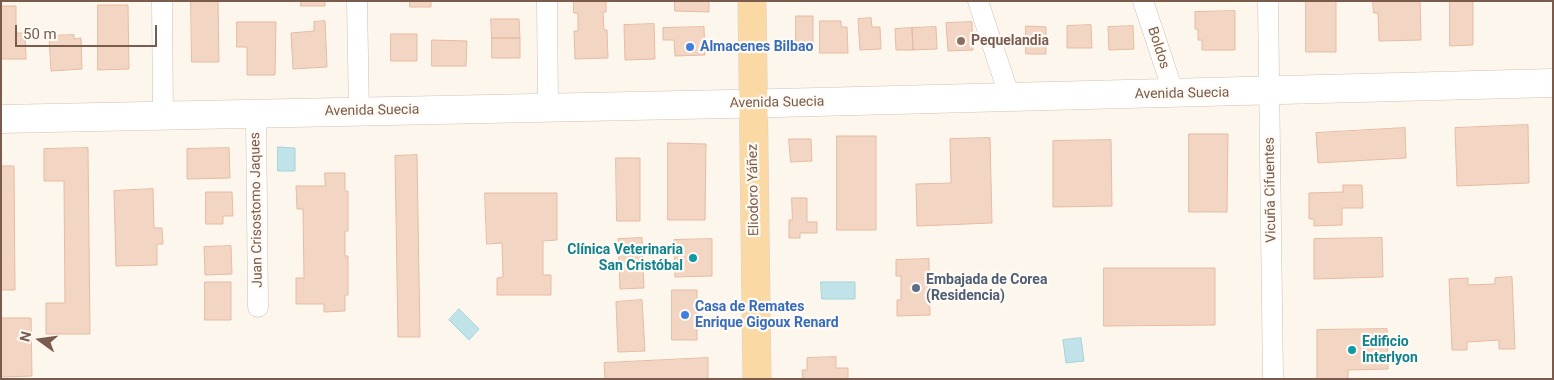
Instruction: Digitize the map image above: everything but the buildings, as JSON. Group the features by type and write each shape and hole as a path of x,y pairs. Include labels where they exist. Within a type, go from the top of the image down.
{"main road":[{"name":"Eliodoro Yáñez","path":"752,1 757,379"}],"street":[{"path":"162,1 163,116"},
{"path":"358,1 359,112"},
{"path":"547,1 548,108"},
{"path":"978,1 1010,98"},
{"name":"Boldos","path":"1143,1 1174,94"},
{"name":"Vicuña Cifuentes","path":"1268,1 1273,379"},
{"name":"Avenida Suecia","path":"1,119 753,104 1553,83"},
{"name":"Juan Crisostomo Jaques","path":"256,114 258,307"}],"water":[{"path":"278,147 295,148 295,171 278,171"},
{"path":"821,282 855,282 855,299 822,299"},
{"path":"459,309 479,329 469,340 449,320"},
{"path":"1081,338 1084,361 1066,363 1063,340"}],"place":[{"name":"Pequelandia","path":"961,41"},
{"name":"Almacenes Bilbao","path":"690,47"},
{"name":"Clínica Veterinaria San Cristóbal","path":"693,258"},
{"name":"Embajada de Corea (Residencia)","path":"916,288"},
{"name":"Casa de Remates Enrique Gigoux Renard","path":"685,315"},
{"name":"Edificio Interlyon","path":"1352,350"}]}
